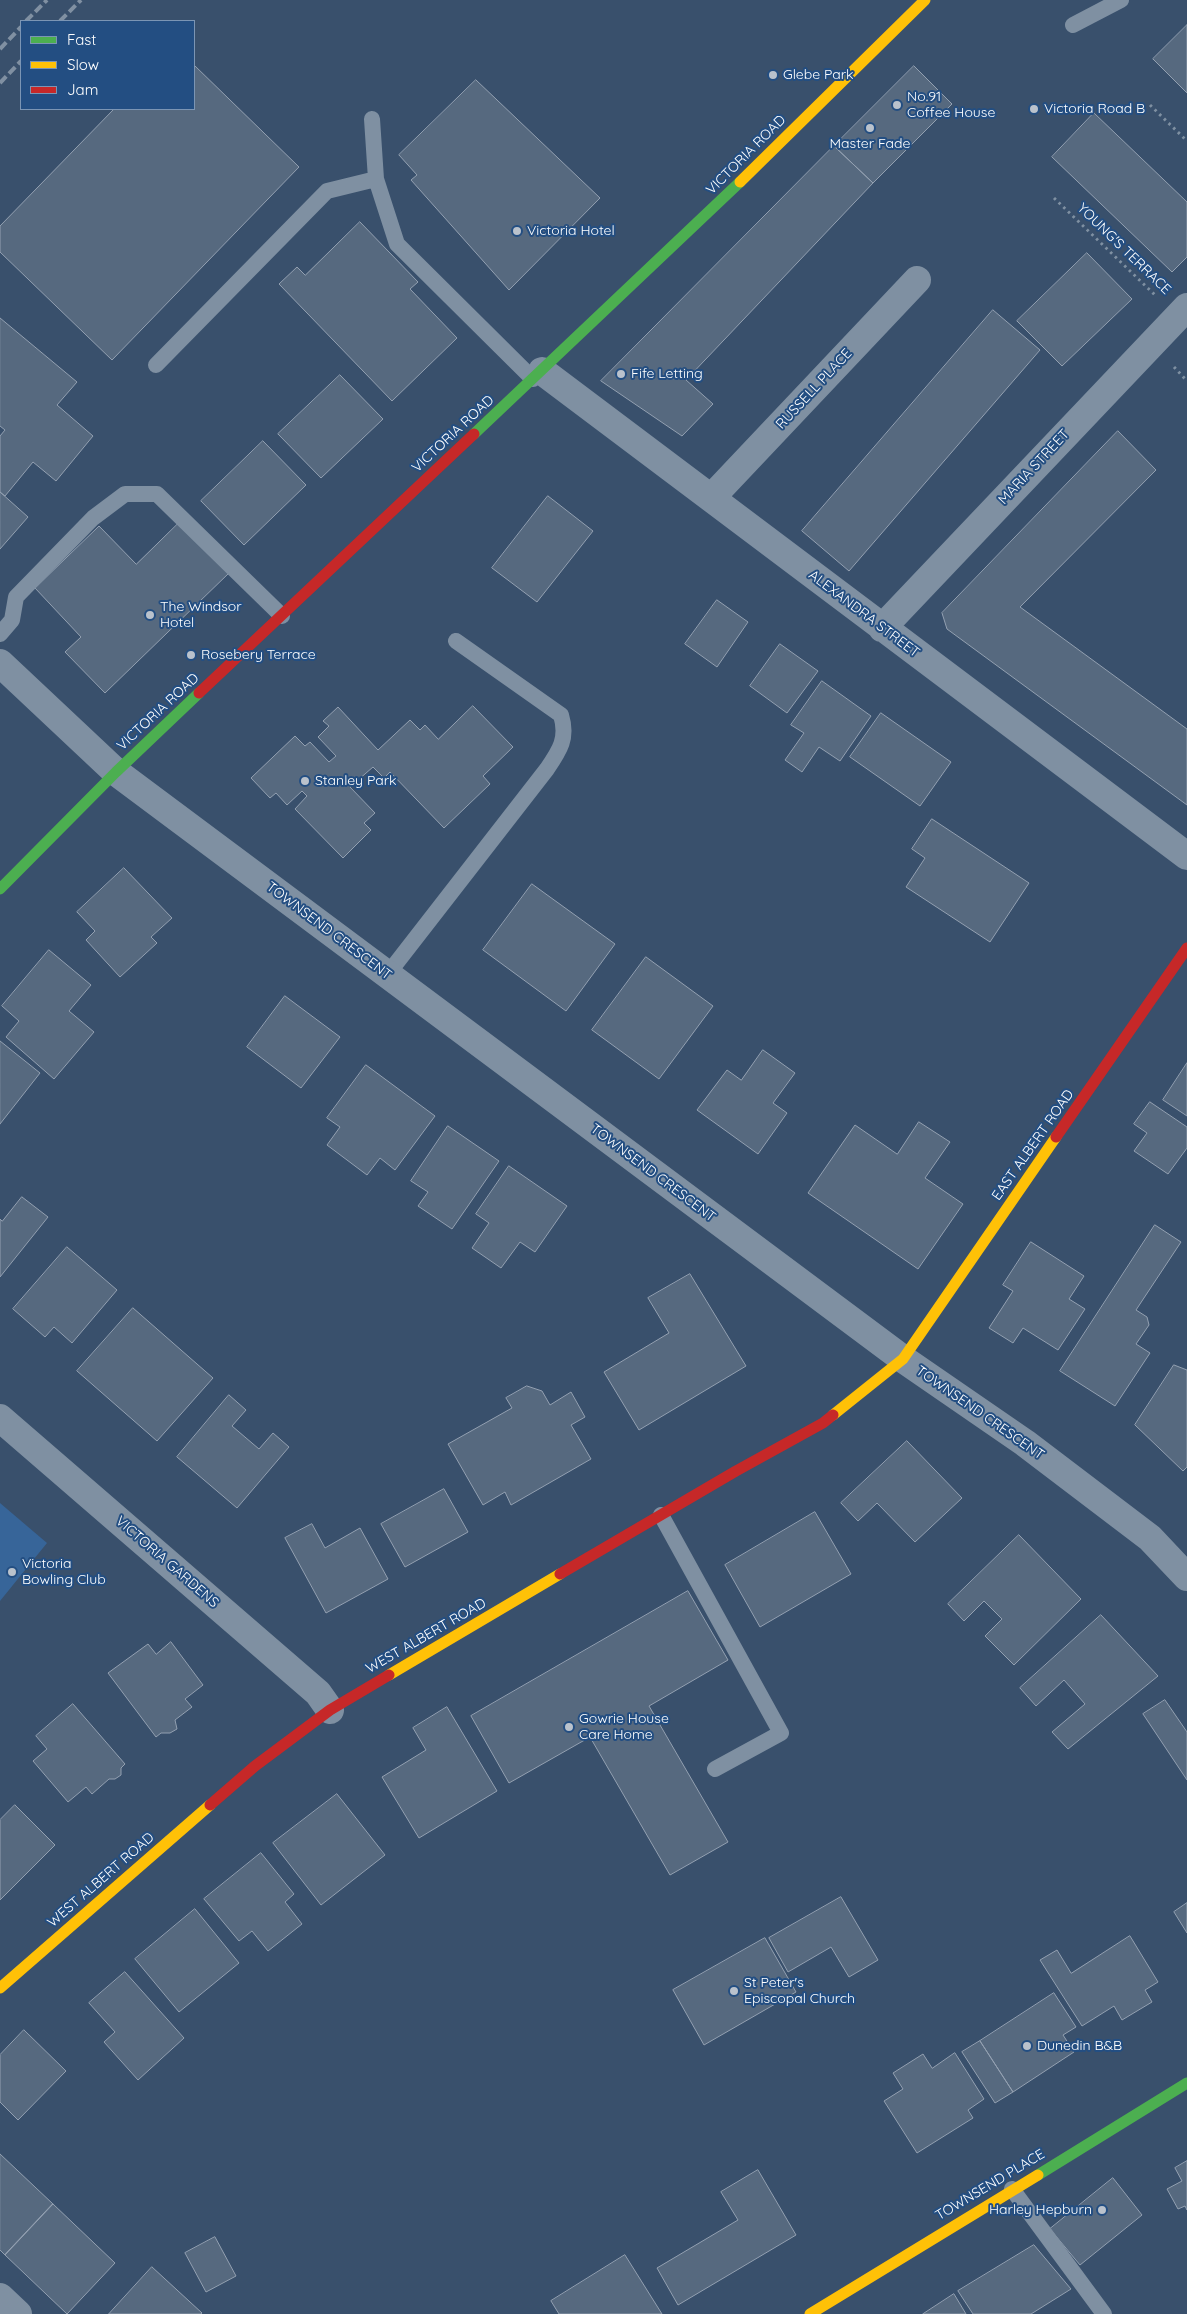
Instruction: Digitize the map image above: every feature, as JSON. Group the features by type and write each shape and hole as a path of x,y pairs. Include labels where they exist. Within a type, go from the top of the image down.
{"street":[{"name":"VICTORIA ROAD","path":"0,889 116,772 696,225 925,0"},
{"name":"RUSSELL PLACE","path":"711,498 918,280"},
{"name":"MARIA STREET","path":"882,628 1182,312"},
{"name":"ALEXANDRA STREET","path":"538,375 711,498 1187,856"},
{"path":"0,663 116,772"},
{"name":"TOWNSEND CRESCENT","path":"116,772 903,1359 1025,1443 1150,1538 1187,1577"},
{"name":"EAST ALBERT ROAD","path":"903,1359 1187,948"},
{"name":"WEST ALBERT ROAD","path":"0,1988 255,1766 330,1710 823,1422 903,1359"},
{"name":"VICTORIA GARDENS","path":"0,1418 318,1693 330,1710"},
{"name":"TOWNSEND PLACE","path":"810,2314 1187,2082"},
{"path":"0,2297 18,2314"}],"lane":[{"path":"1073,25 1121,0"},
{"path":"372,120 376,178 397,244 538,375"},
{"path":"156,365 328,191 376,178"},
{"path":"0,634 12,620 16,597 93,518 125,494 157,494 282,616"},
{"path":"387,975 547,769 560,748 565,729 560,715 456,641"},
{"path":"661,1515 781,1733 715,1769"},
{"path":"1012,2189 1104,2314"}],"path":[{"path":"1150,105 1187,140"},
{"name":"YOUNG'S TERRACE","path":"1054,198 1182,312"}],"shaded area":[{"name":"Victoria Bowling Club","path":"0,1503 47,1543 0,1601"}],"building":[{"path":"1187,25 1187,93 1153,59"},
{"path":"195,66 299,167 112,360 0,252 0,226 113,110 195,110"},
{"path":"914,66 952,104 873,183 834,146"},
{"path":"476,80 600,198 509,290 411,180 417,175 399,155"},
{"path":"1094,113 1187,202 1187,257 1172,272 1052,157"},
{"path":"834,146 873,183 686,380 713,404 682,436 601,381"},
{"path":"360,222 418,282 410,289 457,338 392,401 279,284 297,267 305,275"},
{"path":"1087,253 1132,299 1062,366 1017,321"},
{"path":"993,310 1040,350 849,571 802,531"},
{"path":"0,318 77,382 57,405 93,436 56,481 33,462 5,496 0,492 0,436 5,430 0,426"},
{"path":"340,375 383,419 321,478 278,434"},
{"path":"1118,431 1156,470 1020,607 1187,729 1187,805 947,629 942,613"},
{"path":"263,441 306,485 244,545 201,501"},
{"path":"0,492 28,517 0,549"},
{"path":"548,496 593,531 537,602 492,568"},
{"path":"180,522 229,573 105,693 65,652 81,637 35,588 99,526 136,564"},
{"path":"717,600 748,622 717,667 685,644"},
{"path":"780,644 818,671 787,713 750,686"},
{"path":"822,681 871,716 840,761 819,747 802,772 785,760 804,733 791,725"},
{"name":"Stanley Park","path":"473,706 513,747 483,776 490,784 444,828 390,772 384,778 373,767 350,787 375,813 364,823 371,830 343,858 295,809 307,796 302,791 287,805 276,793 270,798 251,778 295,736 305,746 310,742 329,762 336,756 318,737 329,726 323,721 338,707 378,750 410,720 420,730 425,725 438,739"},
{"path":"881,713 951,762 920,806 850,757"},
{"path":"932,819 1029,883 990,942 906,887 925,858 912,849"},
{"path":"124,868 172,918 151,937 157,943 120,977 86,940 95,931 77,912"},
{"path":"532,884 615,944 566,1011 483,950"},
{"path":"49,950 91,985 69,1011 94,1032 54,1079 6,1037 19,1021 2,1006"},
{"path":"646,957 713,1006 659,1079 592,1030"},
{"path":"285,996 340,1037 301,1088 247,1047"},
{"path":"0,1041 40,1073 0,1124"},
{"path":"763,1050 795,1073 773,1103 787,1113 758,1154 697,1110 727,1070 741,1080"},
{"path":"1187,1063 1187,1116 1163,1100"},
{"path":"366,1065 435,1116 395,1170 380,1158 367,1175 327,1145 340,1127 327,1118"},
{"path":"1150,1102 1187,1127 1187,1148 1168,1174 1134,1151 1147,1133 1134,1124"},
{"path":"919,1122 950,1142 925,1178 963,1204 918,1269 808,1193 855,1125 897,1154"},
{"path":"448,1126 499,1161 452,1229 418,1206 428,1192 411,1181"},
{"path":"509,1166 567,1206 535,1252 520,1242 501,1268 472,1248 489,1223 476,1214"},
{"path":"22,1197 48,1217 0,1277 0,1219 2,1221"},
{"path":"1155,1225 1181,1242 1136,1310 1147,1317 1149,1325 1136,1344 1150,1353 1115,1406 1060,1371"},
{"path":"1031,1242 1084,1276 1069,1299 1085,1309 1058,1350 1023,1328 1013,1343 989,1328 1013,1291 1003,1285"},
{"path":"67,1247 117,1290 72,1343 54,1327 45,1337 13,1309"},
{"path":"690,1274 746,1366 639,1430 604,1372 669,1333 648,1298"},
{"path":"133,1308 213,1378 157,1441 77,1371"},
{"path":"1174,1365 1187,1370 1187,1467 1183,1471 1135,1425"},
{"path":"527,1386 542,1391 550,1405 571,1392 585,1417 571,1425 591,1459 511,1505 505,1492 483,1505 448,1444 512,1408 506,1398"},
{"path":"229,1395 246,1410 232,1426 259,1449 273,1433 289,1447 237,1508 177,1457"},
{"path":"907,1441 962,1498 915,1542 877,1503 858,1521 841,1503"},
{"path":"444,1489 468,1532 405,1567 381,1524"},
{"path":"815,1512 851,1574 760,1627 725,1565"},
{"path":"312,1524 325,1548 360,1528 388,1579 326,1613 285,1538"},
{"path":"1019,1535 1081,1599 1014,1665 985,1636 1002,1619 984,1601 964,1621 948,1604"},
{"name":"Gowrie House Care Home","path":"688,1591 728,1660 649,1706 728,1842 670,1875 590,1737 509,1783 471,1716"},
{"path":"1101,1615 1158,1676 1068,1749 1052,1732 1085,1704 1064,1680 1036,1706 1020,1688"},
{"path":"171,1642 203,1685 185,1699 192,1707 175,1720 177,1729 170,1733 161,1733 156,1737 108,1673 148,1644 156,1654"},
{"path":"1165,1700 1187,1732 1187,1780 1143,1714"},
{"path":"73,1704 125,1764 121,1768 121,1775 115,1779 109,1779 92,1794 86,1787 68,1802 33,1761 47,1749 36,1736"},
{"path":"447,1707 497,1791 419,1838 382,1777 426,1750 413,1728"},
{"path":"337,1794 385,1855 321,1905 273,1843"},
{"path":"15,1805 55,1845 0,1900 0,1820"},
{"path":"261,1853 294,1894 285,1902 302,1924 268,1951 252,1931 239,1941 204,1899"},
{"path":"841,1897 878,1960 849,1977 831,1947 788,1972 769,1938"},
{"path":"1187,1903 1187,1933 1174,1912"},
{"path":"195,1909 239,1963 179,2012 135,1959"},
{"path":"1130,1936 1158,1982 1145,1990 1152,2002 1122,2020 1114,2006 1082,2026 1040,1960 1057,1950 1071,1973"},
{"name":"St Peter's Episcopal Church","path":"765,1938 796,1992 704,2045 673,1990"},
{"path":"125,1972 184,2038 138,2080 104,2042 115,2032 89,2003"},
{"name":"Dunedin B&B","path":"1054,1993 1076,2027 1063,2035 1074,2052 1013,2092 980,2041"},
{"path":"24,2030 66,2071 18,2120 0,2102 0,2055"},
{"path":"980,2041 1013,2092 995,2103 962,2052"},
{"path":"955,2053 984,2099 968,2110 973,2118 917,2153 884,2101 903,2089 893,2073 923,2054 932,2068"},
{"path":"0,2154 53,2204 5,2255 0,2250"},
{"path":"1187,2161 1187,2210 1185,2206 1178,2209 1167,2189 1182,2181 1175,2168"},
{"path":"758,2170 796,2235 678,2305 657,2268 738,2220 721,2192"},
{"path":"1113,2178 1142,2215 1080,2265 1050,2229"},
{"path":"53,2204 115,2263 67,2314 5,2255"},
{"path":"215,2237 236,2276 206,2292 185,2253"},
{"path":"1034,2245 1071,2289 1031,2314 973,2314 958,2291"},
{"path":"625,2255 662,2314 559,2314 551,2301"},
{"path":"152,2267 202,2313 109,2314"},
{"path":"954,2294 966,2314 923,2314"}],"railway":[{"path":"27,20 47,0"},
{"path":"61,20 81,0"},
{"path":"0,49 20,28"},
{"path":"0,83 20,62"}],"traffic: fast":[{"path":"474,434 740,182"},
{"path":"0,889 116,772 199,693"},
{"path":"1038,2175 1187,2083"}],"traffic: slow":[{"path":"740,182 925,0"},
{"path":"833,1415 903,1359 1056,1137"},
{"path":"389,1675 560,1574"},
{"path":"0,1988 210,1805"},
{"path":"810,2314 1038,2175"}],"traffic: jam":[{"path":"199,693 474,434"},
{"path":"1056,1137 1187,948"},
{"path":"560,1574 736,1471 823,1423 833,1415"},
{"path":"210,1805 255,1766 330,1710 389,1675"}],"place":[{"name":"Glebe Park","path":"773,75"},
{"name":"No.91 Coffee House","path":"897,105"},
{"name":"Victoria Road B","path":"1034,109"},
{"name":"Master Fade","path":"870,128"},
{"name":"Victoria Hotel","path":"517,231"},
{"name":"Fife Letting","path":"621,374"},
{"name":"The Windsor Hotel","path":"150,615"},
{"name":"Rosebery Terrace","path":"191,655"},
{"name":"Stanley Park","path":"305,781"},
{"name":"Victoria Bowling Club","path":"12,1572"},
{"name":"Gowrie House Care Home","path":"569,1727"},
{"name":"St Peter's Episcopal Church","path":"734,1991"},
{"name":"Dunedin B&B","path":"1027,2046"},
{"name":"Harley Hepburn","path":"1102,2210"}]}
